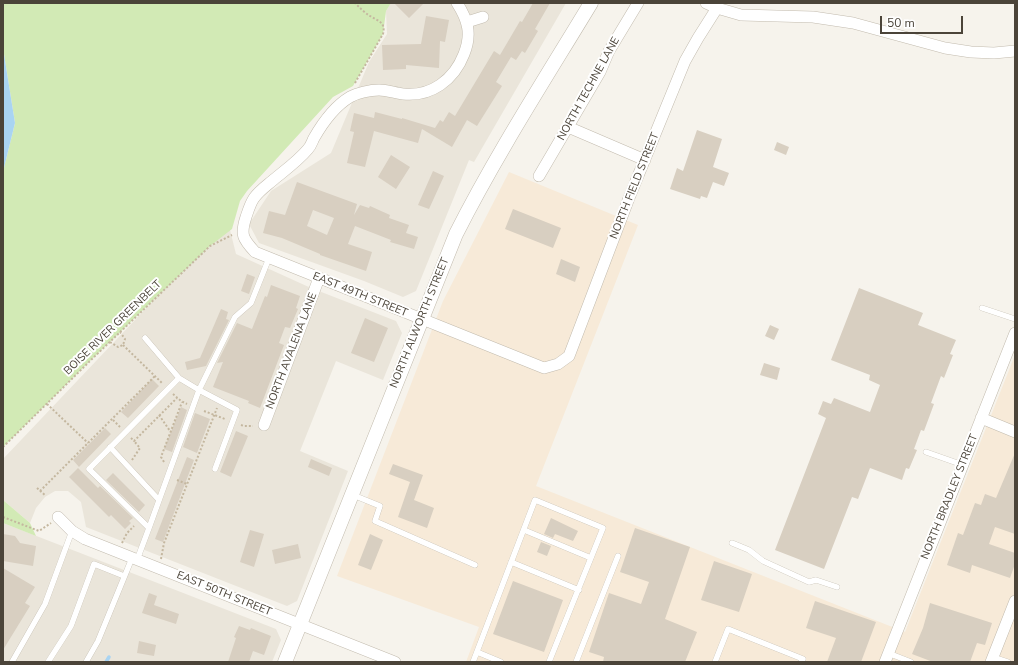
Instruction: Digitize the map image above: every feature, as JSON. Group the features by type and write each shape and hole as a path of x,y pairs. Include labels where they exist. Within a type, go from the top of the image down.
{"street":[{"path":"242,230 255,197 309,148 314,138 329,117 350,97 364,92 378,90 404,94 418,94 432,90 445,82 455,70 464,55 469,40 468,22 457,3"},
{"name":"NORTH ALWORTH STREET","path":"285,662 456,234 477,192 499,154 591,3"},
{"name":"NORTH TECHNE LANE","path":"539,176 600,72 610,51 638,3"},
{"path":"706,3 741,15 813,17 853,23 945,48 971,52 994,53 1015,51"},
{"name":"NORTH FIELD STREET","path":"558,364 569,356 685,61 718,8"},
{"path":"468,22 483,17"},
{"path":"568,127 645,160"},
{"name":"EAST 49TH STREET","path":"242,230 246,243 255,252 269,258 544,368 558,364"},
{"name":"NORTH AVALENA LANE","path":"259,425 319,278"},
{"name":"NORTH BRADLEY STREET","path":"886,658 1015,332"},
{"path":"981,418 1015,432"},
{"name":"EAST 50TH STREET","path":"58,517 72,531 85,539 395,662"},
{"path":"992,659 1015,601"}],"lane":[{"path":"86,662 98,641 124,576 149,528 199,390 235,317 250,303 269,258"},
{"path":"982,308 1015,319"},
{"path":"145,338 179,378 237,410 215,469"},
{"path":"149,528 89,468 179,378"},
{"path":"110,447 159,500"},
{"path":"926,452 962,465"},
{"path":"352,495 380,506 375,521 475,566"},
{"path":"473,662 535,500 603,528 549,662"},
{"path":"524,530 591,558"},
{"path":"12,662 45,604 72,531"},
{"path":"732,543 748,550 763,561 809,582 816,580 837,587"},
{"path":"576,662 618,556"},
{"path":"511,562 579,590"},
{"path":"48,662 71,626 94,564 124,576"},
{"path":"715,662 728,629 802,659 801,662"},
{"path":"477,652 501,662"},
{"path":"886,658 911,662"},
{"path":"992,659 1008,662"}],"path":[{"path":"350,97 353,86 385,29 380,21 371,17 355,3"},
{"name":"BOISE RIVER GREENBELT","path":"3,447 210,246 242,230"},
{"path":"120,332 125,339 123,345"},
{"path":"110,342 118,347 123,345"},
{"path":"123,345 163,384"},
{"path":"40,491 155,376"},
{"path":"172,393 182,402 192,406"},
{"path":"134,441 177,398"},
{"path":"164,466 161,457 182,402"},
{"path":"47,404 88,443"},
{"path":"161,559 164,543 217,408"},
{"path":"204,411 228,420"},
{"path":"159,415 170,431"},
{"path":"113,420 120,427"},
{"path":"240,425 259,425"},
{"path":"129,436 140,448 130,461"},
{"path":"177,480 188,484"},
{"path":"37,488 46,496"},
{"path":"3,517 39,531"},
{"path":"122,544 127,533 134,526"}],"shaded area":[{"path":"391,3 566,3 474,162 469,160 416,291 403,297 364,281 259,243 249,224 271,191 331,153 369,62 387,34 386,11"},
{"path":"509,172 638,225 536,486 905,632 1015,355 1015,662 466,662 479,627 337,576 443,301"},
{"path":"228,222 236,254 311,288 396,321 402,333 383,380 336,361 300,451 348,471 297,601 287,606 86,527 81,502 68,491 55,491 45,497 36,508 30,523 3,500 3,459"},
{"path":"3,523 276,629 281,640 272,662 3,662"}],"green space":[{"path":"3,3 391,3 386,11 383,34 353,86 333,97 247,191 240,201 232,229 210,246 3,447 3,172 15,123 3,48"},
{"path":"3,500 30,523 36,536 3,523"}],"water":[{"path":"3,48 15,123 3,172"}],"building":[{"path":"394,3 424,3 409,18"},
{"path":"533,3 550,3 535,29 538,31 525,53 522,51 516,60 511,57 496,82 502,86 477,126 467,120 452,147 422,129 418,143 374,131 365,167 347,163 354,132 350,131 354,113 374,118 375,112 435,128 440,120 443,122 449,112 455,116 494,51 500,55 520,21 522,22"},
{"path":"426,16 449,20 445,42 440,41 439,68 406,65 406,69 383,70 382,45 421,44"},
{"path":"697,130 722,139 713,167 729,173 724,186 713,182 707,198 701,196 700,199 670,189 677,168 683,171"},
{"path":"777,142 789,147 786,155 774,150"},
{"path":"391,155 410,167 396,189 378,177"},
{"path":"433,171 444,176 429,209 418,205"},
{"path":"297,182 357,204 354,215 360,205 369,208 370,206 390,215 389,218 409,225 406,233 418,237 414,249 390,242 391,240 355,226 348,244 372,252 366,271 320,255 282,238 263,233 269,211 285,215","holes":["313,210 334,218 327,235 307,226"]},
{"path":"513,209 561,228 553,248 505,229"},
{"path":"561,259 580,267 575,282 556,274"},
{"path":"247,274 255,277 249,294 241,291"},
{"path":"271,285 300,296 296,308 298,309 290,328 285,327 279,343 284,345 260,408 248,403 249,401 213,387 223,362 217,363 237,323 252,329"},
{"path":"859,288 923,313 918,325 956,340 950,354 953,355 944,378 941,376 931,403 934,404 924,431 921,430 914,449 917,450 909,469 906,468 902,480 870,468 858,499 852,497 824,569 775,550 826,418 818,414 823,401 831,404 834,398 870,412 880,385 869,380 870,375 831,360"},
{"path":"221,309 228,312 226,319 229,320 206,366 187,370 185,362 200,358"},
{"path":"365,318 388,328 374,362 351,353"},
{"path":"770,325 779,329 774,340 765,336"},
{"path":"764,363 780,368 777,380 760,375"},
{"path":"152,379 159,386 128,418 121,412"},
{"path":"181,407 187,410 172,452 164,449"},
{"path":"195,413 210,419 197,453 183,447"},
{"path":"105,428 111,434 79,467 73,460"},
{"path":"236,431 248,436 231,477 220,472"},
{"path":"1015,453 1015,534 995,527 989,544 1015,553 1015,564 1010,578 972,565 970,573 947,565 958,533 963,535 975,503 981,505 985,494 996,498"},
{"path":"187,457 194,460 163,542 155,539"},
{"path":"311,459 332,468 329,476 308,467"},
{"path":"393,464 423,475 414,500 434,508 427,528 398,517 410,482 389,474"},
{"path":"78,468 98,488 100,486 133,518 129,521 131,523 125,529 111,515 109,517 69,477"},
{"path":"113,473 145,505 139,512 106,480"},
{"path":"551,518 578,531 573,541 555,534 553,538 544,534"},
{"path":"635,528 690,547 665,619 697,632 685,662 603,662 604,657 589,652 609,593 641,604 649,582 620,572"},
{"path":"250,530 264,534 254,567 240,562"},
{"path":"3,534 15,536 20,543 36,546 33,566 3,561"},
{"path":"370,534 383,540 371,570 358,565"},
{"path":"541,542 551,546 547,556 537,552"},
{"path":"298,544 301,558 275,564 272,550"},
{"path":"714,561 752,574 739,612 701,600"},
{"path":"3,568 35,587 25,603 30,606 3,650"},
{"path":"513,581 563,600 544,652 493,634"},
{"path":"149,593 157,596 154,605 179,614 176,624 142,613"},
{"path":"815,601 876,622 861,662 827,662 836,638 806,628"},
{"path":"930,603 992,623 985,645 977,643 970,662 933,662 912,654 923,628"},
{"path":"239,626 250,630 251,628 271,636 264,655 253,651 249,662 228,662 236,638 234,637"},
{"path":"139,641 156,645 154,656 137,653"}],"waterway":[{"path":"106,662 109,657"}]}
